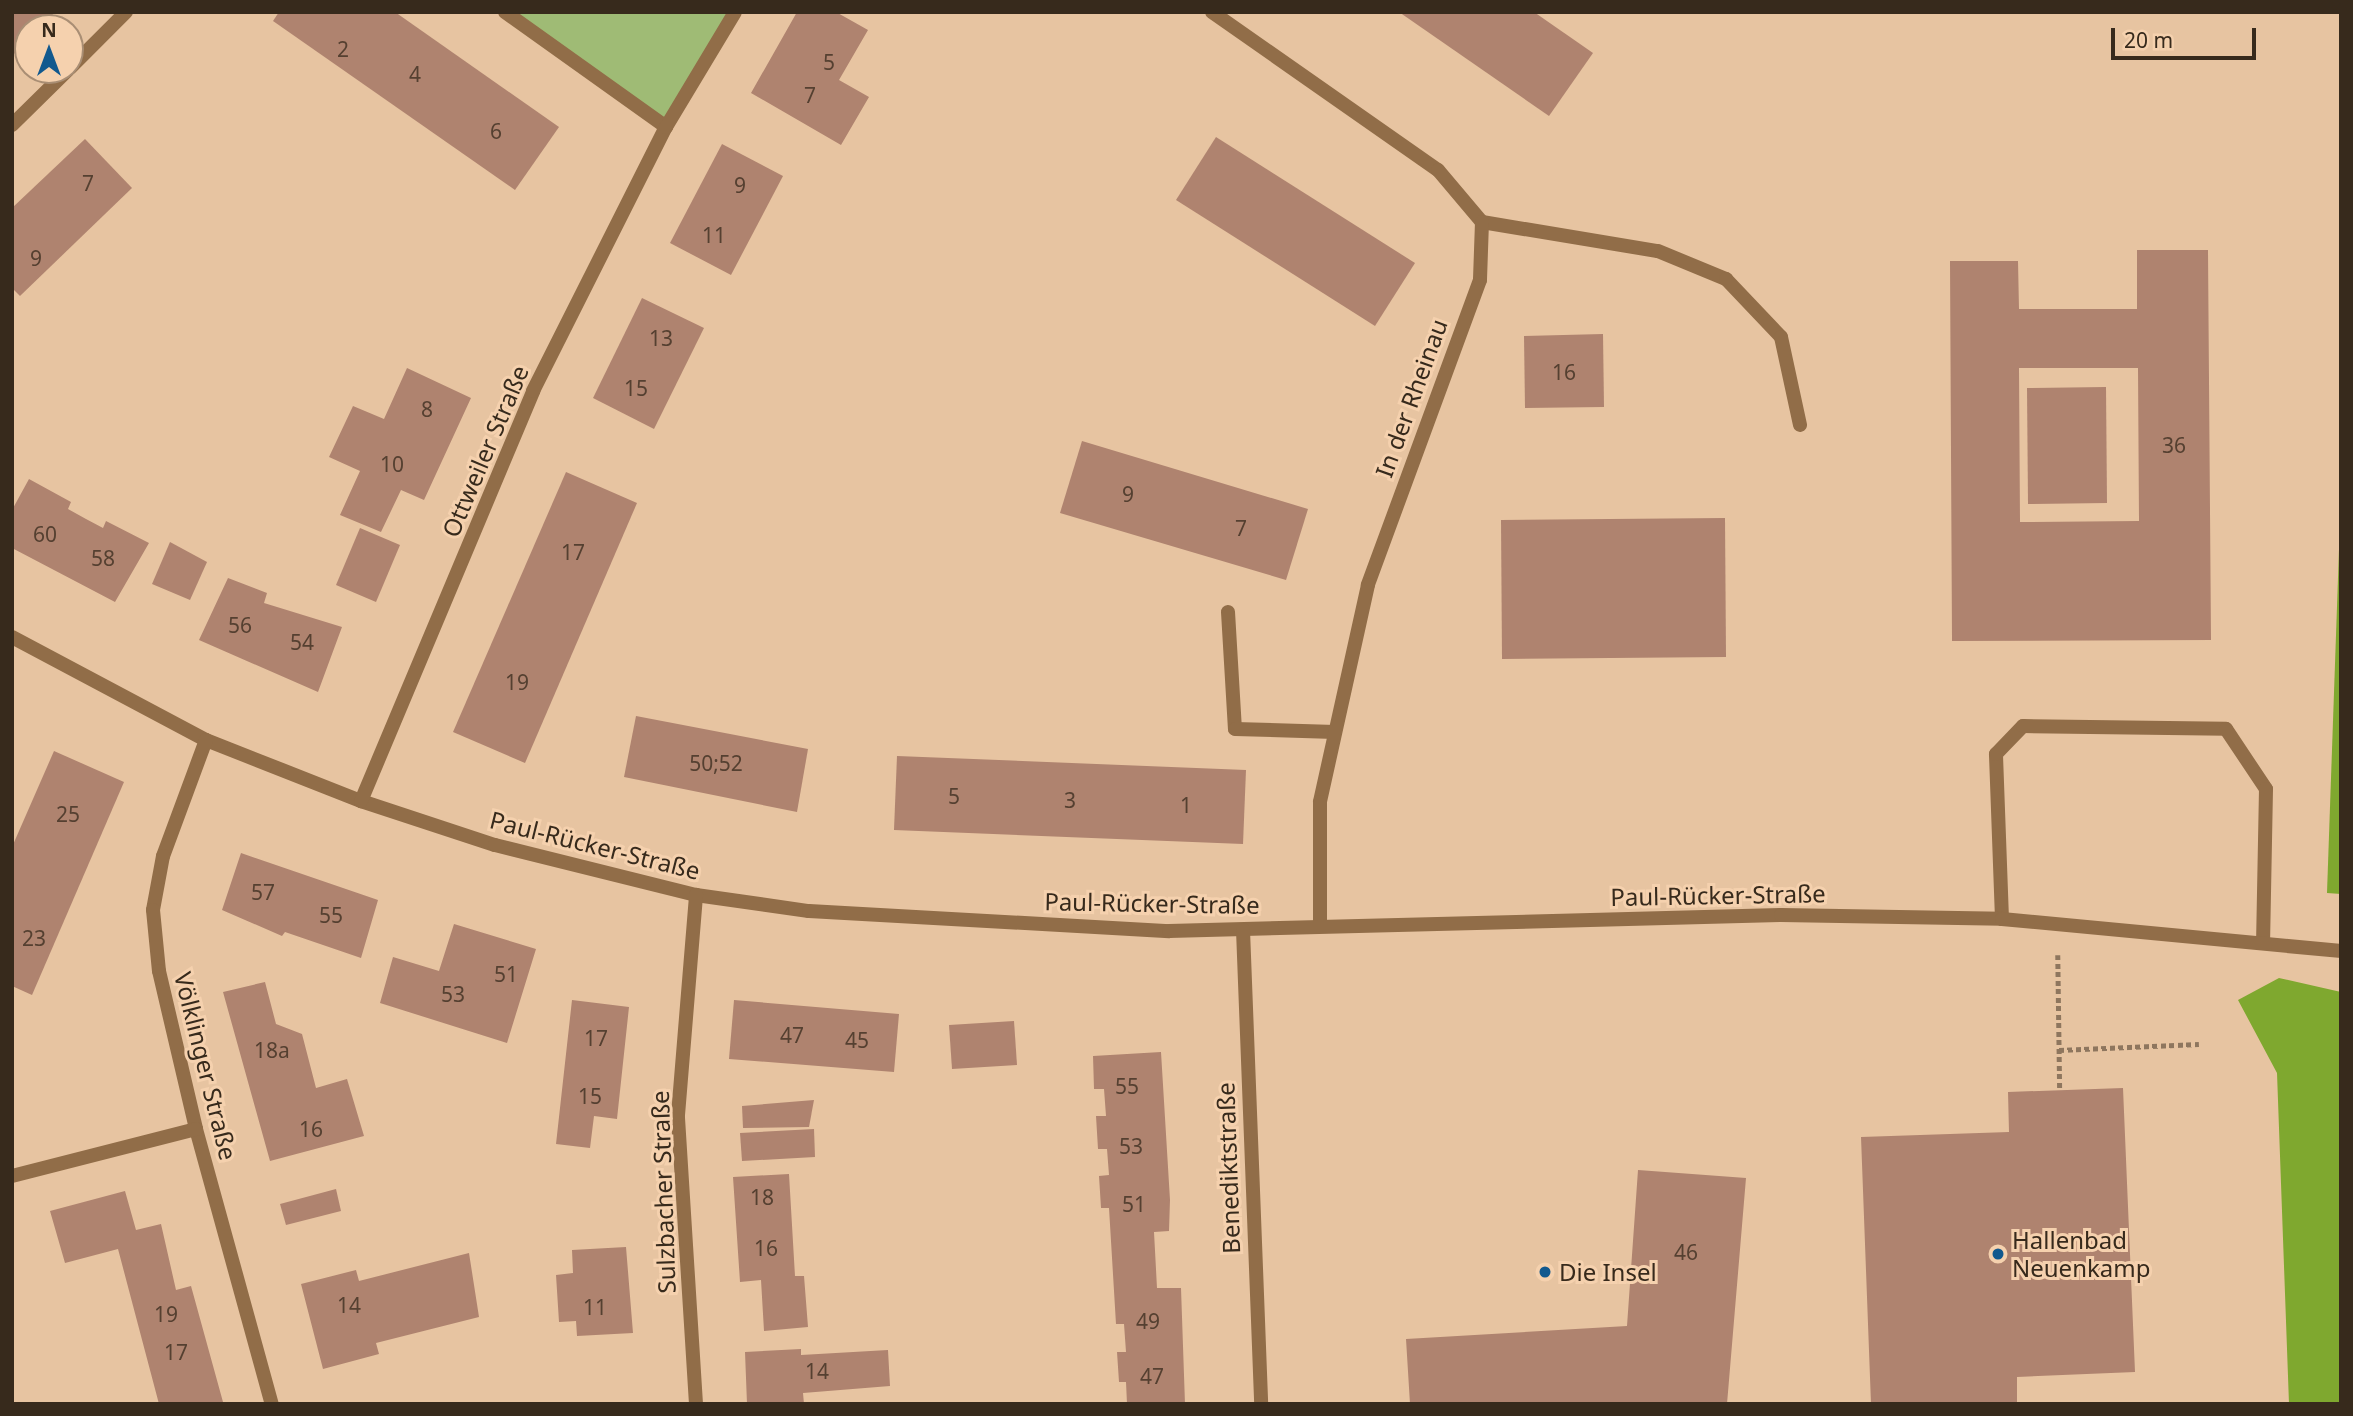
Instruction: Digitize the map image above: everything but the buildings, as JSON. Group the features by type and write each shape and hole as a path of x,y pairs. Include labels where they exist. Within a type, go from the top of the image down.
{"street":[{"path":"84,54 125,12"},
{"path":"505,12 666,127"},
{"name":"Ottweiler Straße","path":"361,801 533,391 666,127 735,12"},
{"path":"1212,12 1438,170 1482,222 1658,251 1726,279 1781,337 1800,425"},
{"path":"12,125 54,84"},
{"name":"In der Rheinau","path":"1320,926 1320,802 1368,585 1480,280 1482,222"},
{"path":"1228,612 1235,729 1335,732"},
{"name":"Paul-Rücker-Straße","path":"12,637 206,740 361,801 495,845 696,895 809,911 1243,930 1781,915 2002,919 2263,940 2341,951"},
{"path":"2002,919 1996,754 2023,726 2225,729 2266,789 2263,940"},
{"name":"Völklinger Straße","path":"206,740 163,856 153,910 159,971 195,1129 272,1404"},
{"name":"Sulzbacher Straße","path":"696,895 678,1115 696,1404"},
{"name":"Benediktstraße","path":"1243,930 1261,1404"},
{"path":"12,1176 195,1129"}],"path":[{"path":"2059,923 2060,1090"},
{"path":"2059,1050 2199,1044"}],"green space":[{"path":"505,12 735,12 666,127"},
{"path":"2341,492 2341,894 2327,893"},
{"path":"2279,978 2341,992 2341,1404 2289,1404 2277,1073 2238,1000"}],"place":[{"name":"Hallenbad Neuenkamp","path":"1998,1254"},
{"name":"Die Insel","path":"1545,1272"}]}
